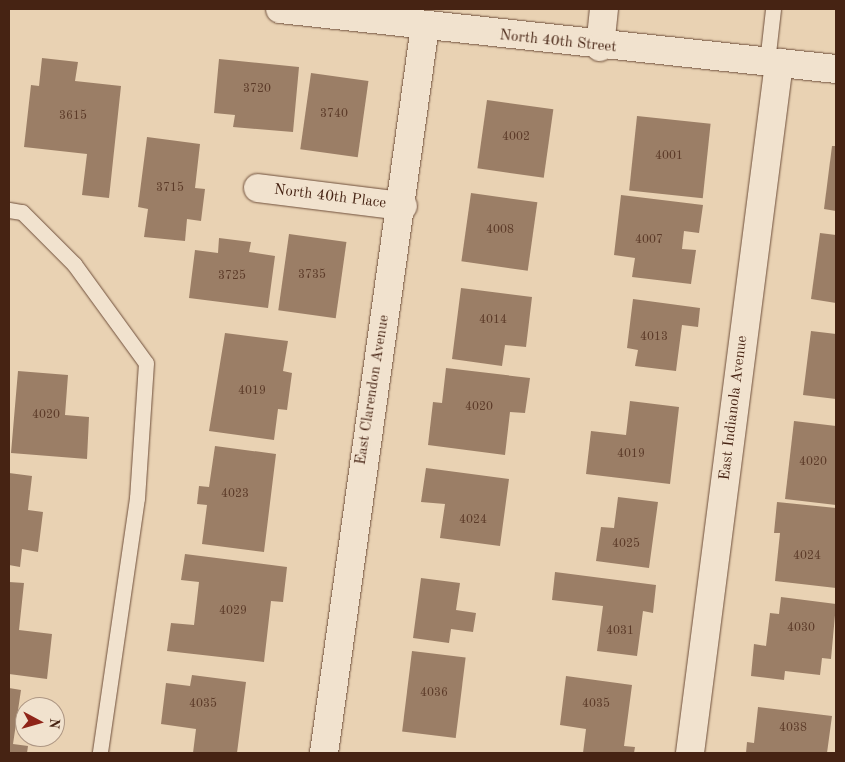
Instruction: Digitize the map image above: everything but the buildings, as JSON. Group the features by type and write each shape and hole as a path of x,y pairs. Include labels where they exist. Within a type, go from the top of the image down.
{"street":[{"name":"North 40th Street","path":"280,9 600,47 836,69"},
{"path":"600,47 604,9"},
{"name":"East Clarendon Avenue","path":"324,753 370,402 403,206 426,26"},
{"name":"East Indianola Avenue","path":"690,753 773,63"},
{"name":"North 40th Place","path":"258,188 403,206"}],"lane":[{"path":"773,9 773,63"},
{"path":"9,210 22,212 74,264 146,363 137,498 100,753"}]}
